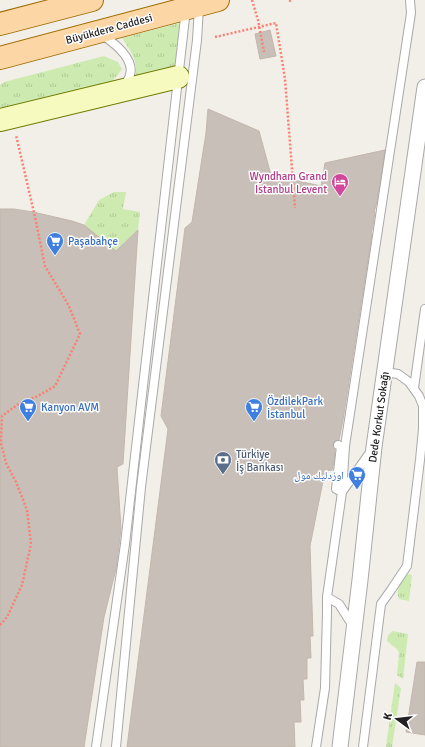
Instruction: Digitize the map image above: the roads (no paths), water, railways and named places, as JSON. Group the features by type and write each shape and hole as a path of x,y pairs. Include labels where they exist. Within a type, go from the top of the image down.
{"main road":[{"path":"0,24 92,0"},
{"name":"Büyükdere Caddesi","path":"3,60 97,31 201,5"}],"street":[{"path":"5,119 178,77"},
{"name":"Dede Korkut Sokağı","path":"340,747 355,628 374,447 425,87"}],"lane":[{"path":"316,747 325,688 328,612 327,597 342,492 345,446 410,20 410,0"},
{"path":"96,747 125,544 178,77 201,5"},
{"path":"116,747 141,487 198,40 201,5"},
{"path":"97,31 125,53 130,65 130,74 121,91"},
{"path":"414,388 425,310"},
{"path":"363,747 381,604 407,566 423,429 423,406 414,388 409,382 398,374 385,372"},
{"path":"338,445 341,446 336,489 342,492"},
{"path":"342,492 374,447"},
{"path":"327,597 339,604 355,628"}],"place":[{"name":"Wyndham Grand Istanbul Levent","path":"340,197"},
{"name":"Paşabahçe","path":"55,256"},
{"name":"Kanyon AVM","path":"28,422"},
{"name":"ÖzdilekPark İstanbul","path":"254,422"},
{"name":"Türkiye İş Bankası","path":"223,475"},
{"name":"اوزدليك مول","path":"357,490"}]}
